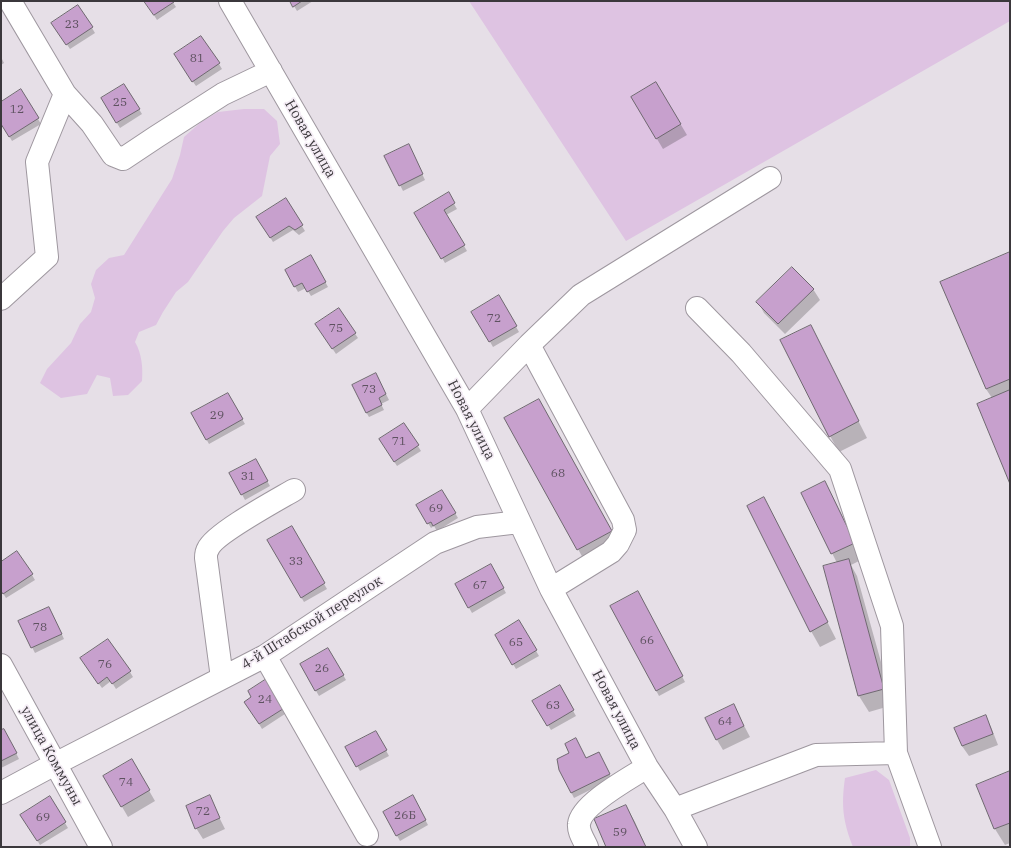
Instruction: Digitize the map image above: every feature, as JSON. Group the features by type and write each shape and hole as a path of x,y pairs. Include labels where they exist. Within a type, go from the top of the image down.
{"street":[{"path":"10,1 65,94 92,124 113,155 123,159 223,94 271,71"},
{"name":"Новая улица","path":"230,1 468,409 551,589 647,767 675,809 696,847"},
{"path":"1,299 47,257 37,162 65,94"},
{"path":"468,409 529,345 581,295 770,178"},
{"path":"697,308 741,353 840,469 892,626 896,753 930,847"},
{"path":"529,345 623,520 626,530 618,544 611,552 551,589"},
{"path":"222,678 206,558 208,548 214,540 250,515 294,490"},
{"name":"4-й Штабской переулок","path":"1,793 265,656 435,543 477,527 520,522"},
{"path":"265,656 367,835"},
{"name":"улица Коммуны","path":"1,666 101,847"},
{"path":"675,809 816,755 896,753"},
{"path":"587,847 580,832 579,824 583,813 591,804 647,767"}],"shaded area":[{"path":"469,1 1010,1 1010,21 626,241"},
{"path":"244,109 264,109 277,121 280,144 270,156 262,196 234,218 223,231 188,282 176,292 156,325 139,332 135,342 142,361 142,381 128,395 113,396 110,378 97,375 87,394 61,398 40,383 47,369 71,343 80,324 91,312 95,298 91,284 96,270 109,258 124,255 172,179 184,137 201,122 218,112"},
{"path":"876,770 889,780 910,838 910,847 853,847 845,821 843,805 845,778"}],"building":[{"path":"144,1 174,1 174,2 154,15"},
{"path":"290,1 302,1 293,7"},
{"path":"78,5 93,27 66,45 51,23"},
{"path":"201,36 220,63 192,82 174,54"},
{"path":"656,82 681,124 656,139 631,97"},
{"path":"124,84 140,109 116,123 101,98"},
{"path":"21,89 39,118 9,137 1,124 1,102"},
{"path":"409,144 423,174 399,186 384,156"},
{"path":"449,192 455,203 444,210 465,245 441,259 414,213"},
{"path":"286,198 303,225 295,230 289,226 270,238 256,217"},
{"path":"1010,252 1010,379 986,389 940,282"},
{"path":"311,255 326,282 307,292 302,283 294,287 285,270"},
{"path":"792,267 814,289 778,324 756,302"},
{"path":"499,295 517,326 489,342 471,312"},
{"path":"339,308 356,333 332,349 315,324"},
{"path":"811,325 859,421 829,437 780,340"},
{"path":"376,373 386,394 379,398 382,405 366,413 352,385"},
{"path":"1010,390 1010,484 977,404"},
{"path":"228,393 243,419 206,440 191,413"},
{"path":"539,399 612,531 577,550 504,418"},
{"path":"404,423 419,445 394,462 379,439"},
{"path":"256,459 268,481 241,495 229,473"},
{"path":"825,481 855,543 831,554 801,493"},
{"path":"442,490 456,513 433,526 431,522 427,524 416,505"},
{"path":"764,497 828,622 810,632 747,506"},
{"path":"292,526 325,583 301,598 267,540"},
{"path":"17,551 33,574 3,594 1,591 1,562"},
{"path":"849,559 884,689 858,696 823,566"},
{"path":"491,564 504,588 468,608 455,584"},
{"path":"638,591 683,676 656,691 610,606"},
{"path":"49,607 62,634 31,648 18,621"},
{"path":"519,620 537,650 512,665 495,635"},
{"path":"108,639 131,671 112,684 107,677 98,684 80,658"},
{"path":"328,648 344,675 315,691 300,664"},
{"path":"268,678 286,707 259,724 244,702 251,697 248,691"},
{"path":"560,685 574,710 547,726 532,701"},
{"path":"734,704 744,726 716,740 705,718"},
{"path":"986,715 993,734 962,746 954,728"},
{"path":"4,729 17,753 1,761 1,730"},
{"path":"376,731 387,750 356,767 345,747"},
{"path":"576,738 586,758 599,752 610,774 571,793 559,770 557,759 569,753 565,744"},
{"path":"132,759 150,790 121,807 103,776"},
{"path":"1010,771 1010,823 994,829 976,785"},
{"path":"210,795 220,818 195,829 186,806"},
{"path":"413,795 426,820 396,836 383,812"},
{"path":"50,796 66,822 37,841 20,815"},
{"path":"626,805 646,847 606,847 594,819"}]}
